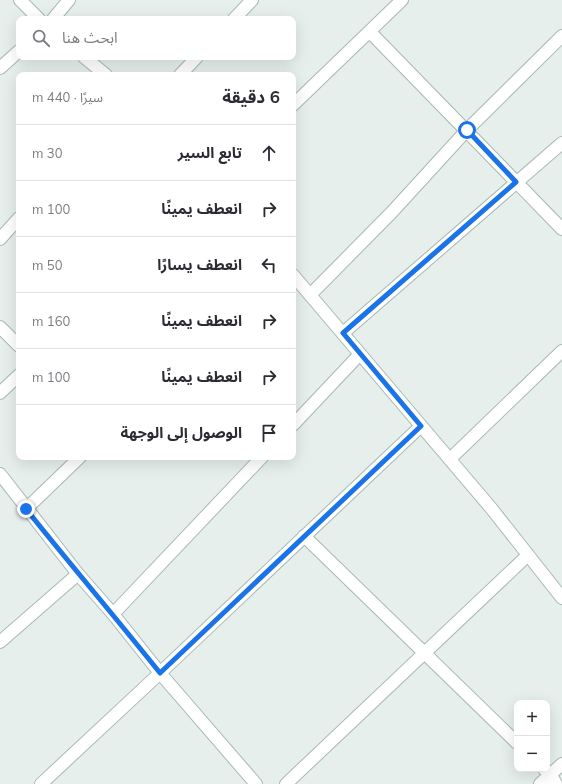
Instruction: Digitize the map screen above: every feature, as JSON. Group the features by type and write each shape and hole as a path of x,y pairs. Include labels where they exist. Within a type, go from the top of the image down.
{"street":[{"path":"20,0 36,16"},
{"path":"56,16 69,0"},
{"path":"237,16 252,0"},
{"path":"296,102 402,0"},
{"path":"370,32 562,229"},
{"path":"310,295 392,212 467,130 562,36"},
{"path":"0,68 16,54"},
{"path":"88,60 102,72"},
{"path":"183,72 194,60"},
{"path":"343,333 562,143"},
{"path":"0,239 16,221"},
{"path":"296,279 491,508 562,598"},
{"path":"0,327 16,343"},
{"path":"450,459 562,351"},
{"path":"296,422 360,354"},
{"path":"0,393 16,378"},
{"path":"41,784 421,426"},
{"path":"26,509 77,460"},
{"path":"113,614 259,460"},
{"path":"0,474 78,574 113,614 160,673 256,784"},
{"path":"304,536 514,740"},
{"path":"286,784 528,555"},
{"path":"0,642 78,574"},
{"path":"540,784 562,764"}],"route":[{"path":"26,509 160,673 421,426 343,333 516,182 467,130"}]}
